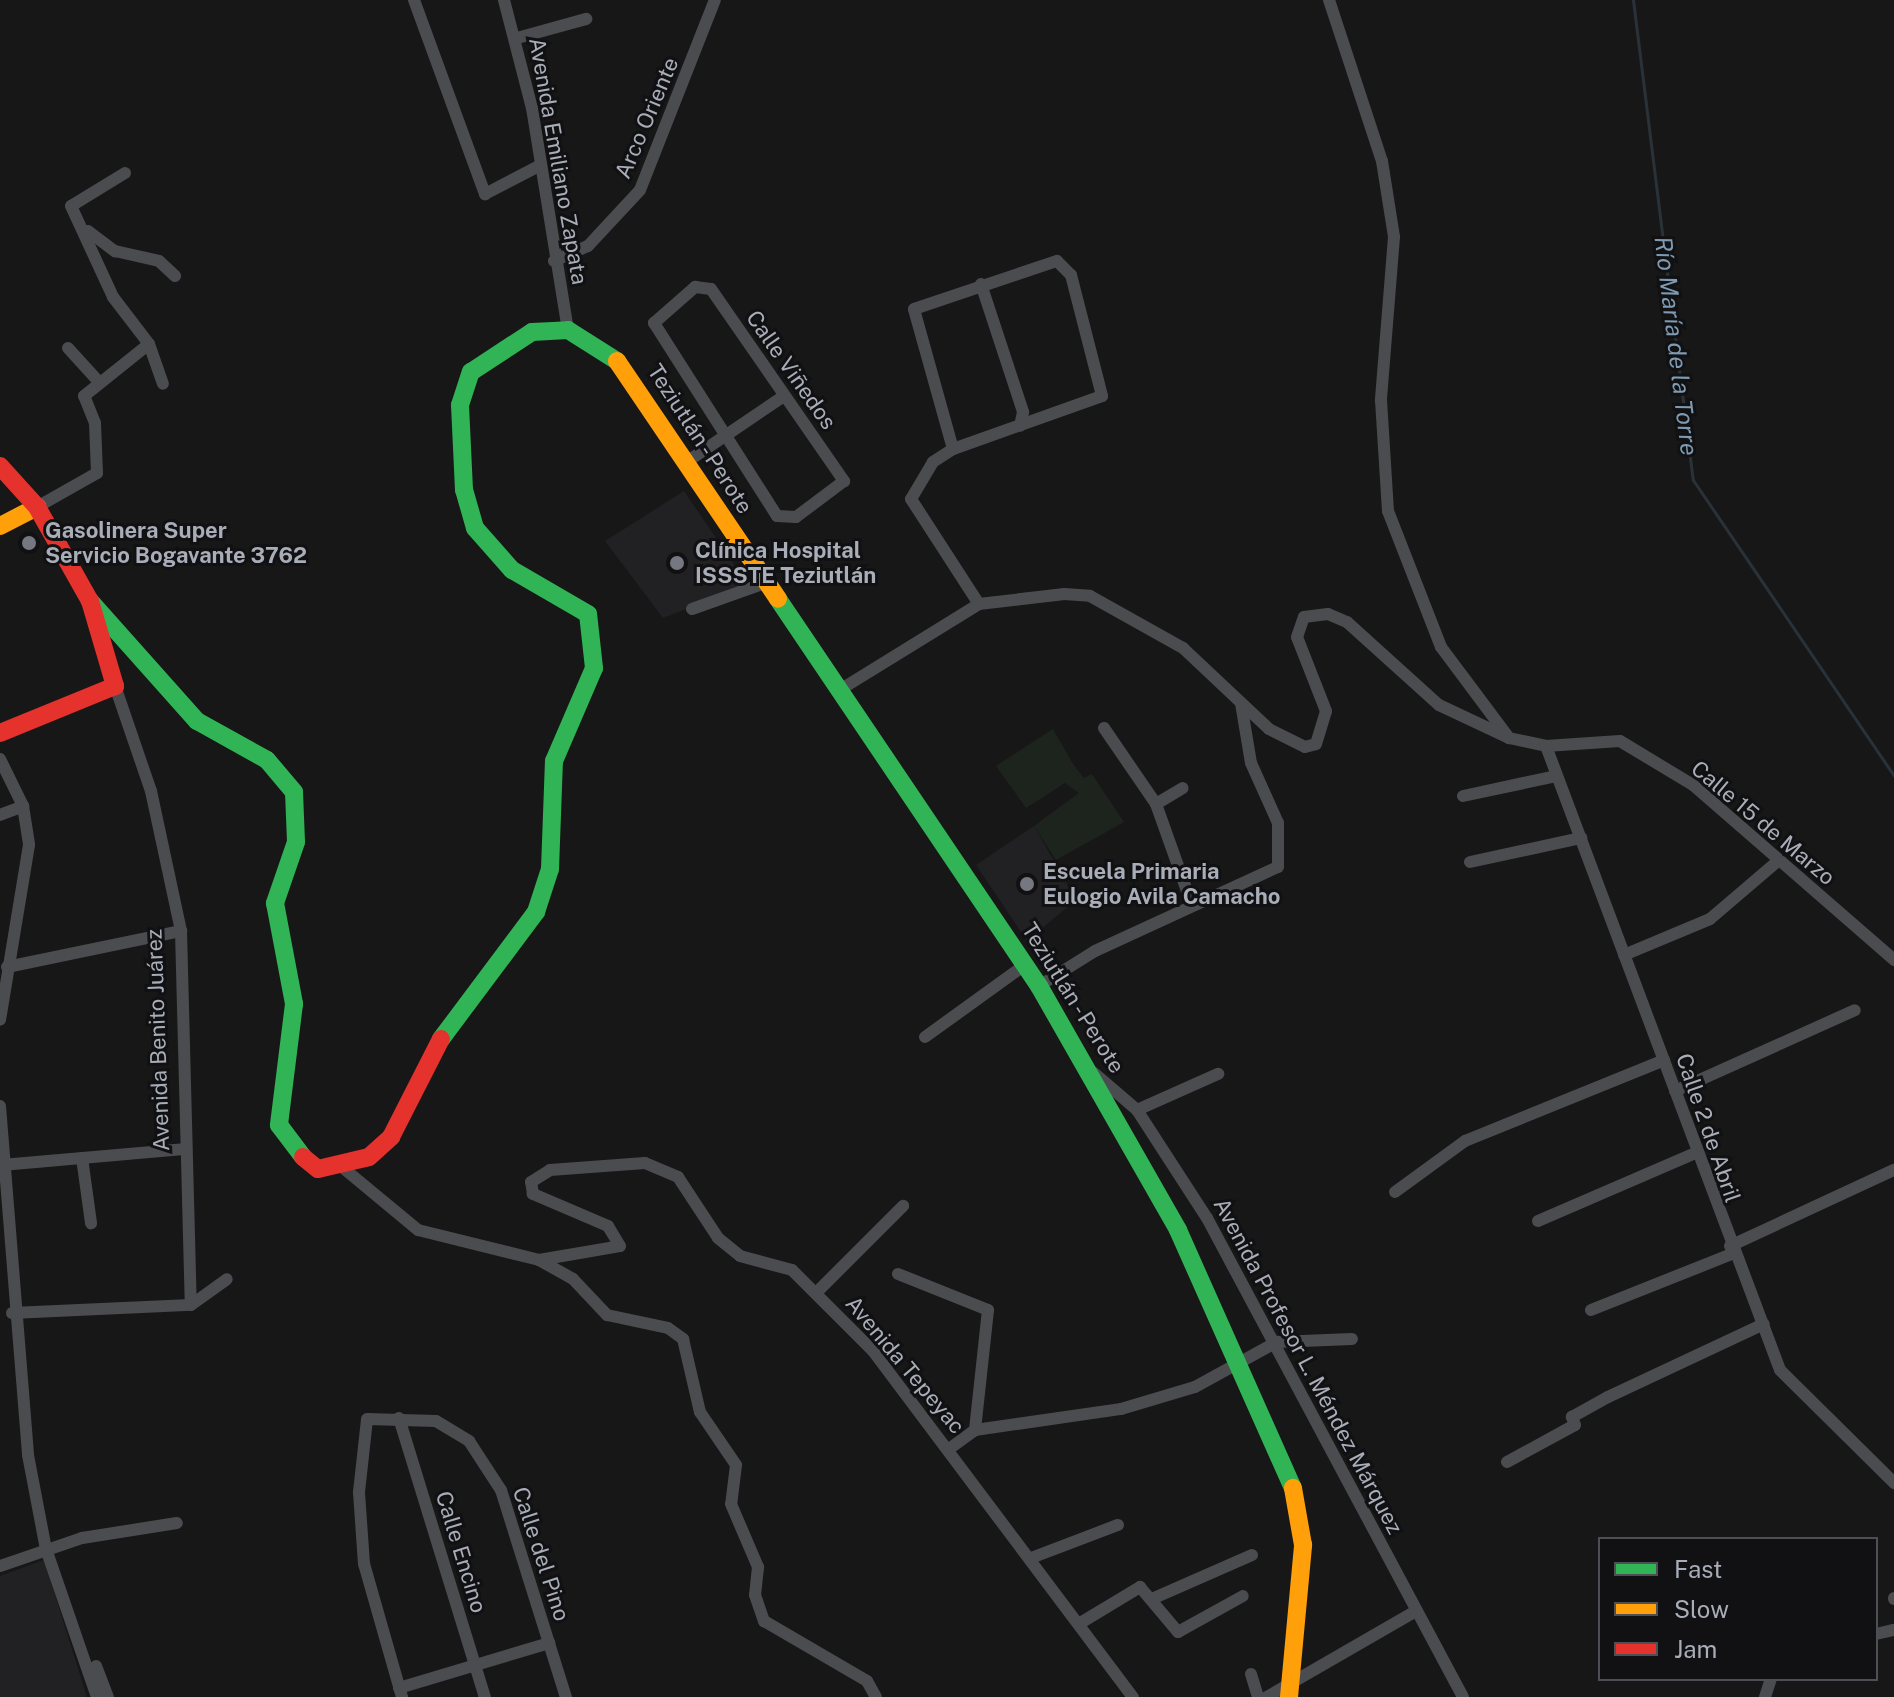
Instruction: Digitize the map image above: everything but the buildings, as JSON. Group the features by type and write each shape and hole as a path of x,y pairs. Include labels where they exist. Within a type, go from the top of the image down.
{"main road":[{"name":"Teziutlán - Perote","path":"568,330 610,350 1039,986 1093,1072 1178,1230 1236,1363 1291,1477 1302,1525 1290,1690"},
{"path":"90,601 197,721 267,760 294,792 296,842 275,903 294,1004 279,1125 286,1143 318,1169 342,1167 369,1157 391,1137 439,1041 536,912 550,869 554,761 594,668 596,640 582,608 491,554 464,490 457,435 471,372 532,332 568,330"},
{"name":"Avenida Benito Juárez","path":"0,466 37,507 90,601 115,686"},
{"path":"0,526 37,507"},
{"path":"0,733 115,686"}],"street":[{"path":"414,0 485,194 539,166"},
{"name":"Avenida Emiliano Zapata","path":"504,0 517,38 568,330"},
{"name":"Arco Oriente","path":"554,261 588,246 640,190 715,0"},
{"path":"1329,0 1382,161 1394,237 1381,400 1388,511 1441,647 1509,738"},
{"path":"517,38 586,19"},
{"path":"125,173 71,206 83,226 113,297 149,344 163,384"},
{"path":"83,226 115,251 159,261 175,276"},
{"path":"953,449 914,309 1057,261 1071,275 1104,389 1095,402 953,449 933,462 911,499 979,604"},
{"path":"981,284 1023,412 1020,426"},
{"name":"Calle Viñedos","path":"703,285 784,396 844,481 787,521 726,438 654,323 703,285"},
{"path":"37,507 97,473 95,423 84,396 98,381 149,344"},
{"path":"68,348 98,381"},
{"path":"685,463 784,396"},
{"path":"692,609 765,583"},
{"path":"838,691 979,604 1090,596 1183,648 1241,703 1251,763 1278,823 1278,867 1192,905 1039,986"},
{"name":"Calle 15 de Marzo","path":"1241,703 1305,747 1316,744 1326,711 1297,637 1304,617 1328,614 1347,622 1439,705 1509,738 1546,746 1620,741 1693,785 1894,960"},
{"name":"Avenida Benito Juárez","path":"115,686 151,791 181,931 191,1305"},
{"path":"1104,728 1156,804 1192,905"},
{"name":"Calle 2 de Abril","path":"1546,746 1664,1060 1693,1154 1764,1324 1797,1393 1894,1483"},
{"path":"0,759 23,806 29,845 6,941 7,967 0,1020"},
{"path":"1463,796 1556,776"},
{"path":"1156,804 1183,788"},
{"path":"0,815 23,806"},
{"path":"1470,862 1581,838"},
{"path":"1624,955 1710,919 1778,861"},
{"path":"7,967 181,931"},
{"path":"925,1037 1025,965"},
{"path":"1675,1091 1855,1010"},
{"path":"1395,1192 1465,1141 1664,1060"},
{"name":"Avenida Profesor L. Méndez Márquez","path":"1093,1072 1137,1110 1277,1342 1463,1697"},
{"path":"1137,1110 1218,1074"},
{"path":"0,1106 3,1230 46,1549 97,1697"},
{"path":"2,1165 186,1149"},
{"path":"1538,1221 1693,1154"},
{"path":"82,1158 91,1223"},
{"name":"Avenida Tepeyac","path":"342,1167 418,1230 539,1260 620,1246 608,1226 548,1207 533,1194 531,1182 574,1164 645,1163 678,1177 718,1238 740,1256 792,1270 817,1292 949,1449 1082,1622 1133,1697"},
{"path":"1591,1310 1731,1250 1894,1170"},
{"path":"817,1292 903,1206"},
{"path":"539,1260 573,1279 607,1315 668,1328 683,1339 700,1412 736,1465 731,1504 758,1567 755,1595 764,1621 867,1681 876,1697"},
{"path":"898,1274 988,1310 975,1430"},
{"path":"12,1313 191,1305 227,1279"},
{"path":"1507,1462 1575,1425 1572,1417 1608,1397 1764,1324"},
{"path":"949,1449 975,1430 1121,1409 1195,1387 1277,1342 1352,1339"},
{"name":"Calle Encino","path":"399,1418 485,1697"},
{"name":"Calle del Pino","path":"401,1692 364,1564 359,1492 367,1419 436,1421 469,1441 501,1490 566,1697"},
{"path":"0,1566 46,1549 177,1523"},
{"path":"1031,1558 1118,1525"},
{"path":"1154,1598 1252,1555"},
{"path":"1082,1622 1140,1587 1154,1598 1178,1632 1243,1596"},
{"path":"1267,1697 1290,1690 1416,1611"},
{"path":"73,1623 108,1697"},
{"path":"401,1692 473,1662 549,1643"},
{"path":"1251,1674 1258,1697"}],"shaded area":[{"name":"Clínica Hospital ISSSTE Teziutlán","path":"684,491 748,585 663,618 605,541"},
{"path":"1053,729 1073,764 1084,778 1092,774 1124,822 1056,860 1034,826 1079,793 1065,783 1026,808 996,766"},
{"name":"Escuela Primaria Eulogio Avila Camacho","path":"1034,826 1076,900 1027,941 976,865"},
{"path":"44,1560 87,1697 0,1697 0,1576"}],"waterway":[{"name":"Río María de la Torre","path":"1633,0 1693,480 1894,776"}],"traffic: fast":[{"path":"441,1039 536,912 550,869 554,761 594,668 588,614 512,570 475,528 464,490 460,405 471,372 532,332 568,330 617,361"},
{"path":"778,599 1039,986 1178,1230 1293,1488"},
{"path":"90,601 197,721 267,760 294,792 296,842 275,903 294,1004 279,1125 303,1157"}],"traffic: slow":[{"path":"617,361 778,599"},
{"path":"0,526 37,507"},
{"path":"1289,1697 1303,1545 1293,1488"}],"traffic: jam":[{"path":"0,466 37,507 90,601 115,686 0,733"},
{"path":"303,1157 318,1169 369,1157 391,1137 441,1039"}],"place":[{"name":"Gasolinera Super Servicio Bogavante 3762","path":"29,543"},
{"name":"Clínica Hospital ISSSTE Teziutlán","path":"677,563"},
{"name":"Escuela Primaria Eulogio Avila Camacho","path":"1027,884"}]}
